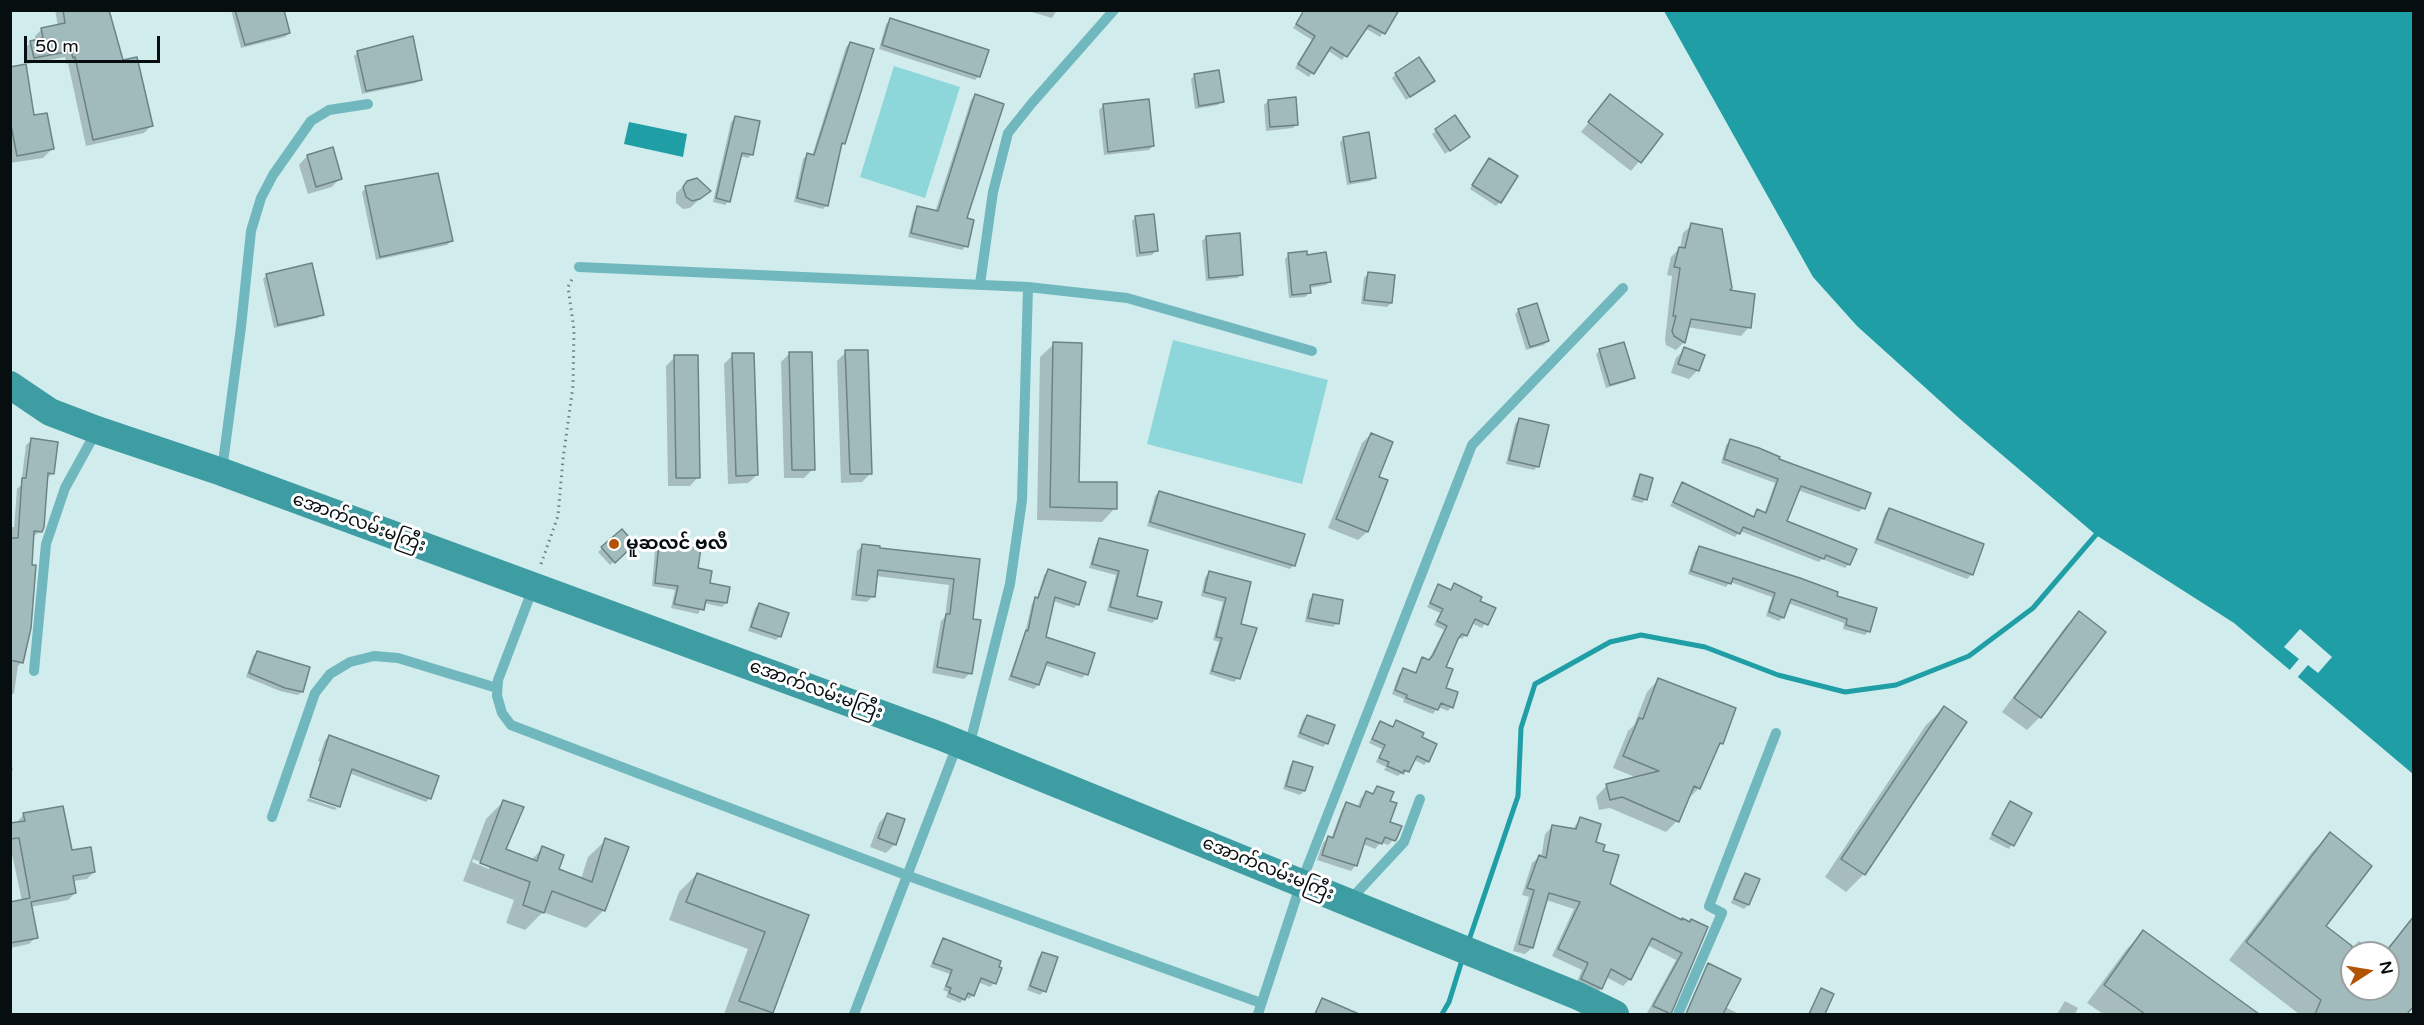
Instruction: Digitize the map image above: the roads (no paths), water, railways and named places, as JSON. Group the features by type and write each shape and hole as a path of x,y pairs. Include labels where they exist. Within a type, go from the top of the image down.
{"main road":[{"name":"အောက်လမ်းမကြီး","path":"10,385 50,412 97,430 222,472 964,745 1578,996 1615,1014"}],"lane":[{"path":"980,284 993,192 1008,133 1114,10"},
{"path":"222,472 251,231 261,198 273,175 311,120 329,110 368,104"},
{"path":"579,267 980,284 1127,298 1312,351"},
{"path":"854,1014 906,875 964,745 1010,584 1022,500 1029,287"},
{"path":"533,587 498,680 497,696 502,713 511,725 1260,1009 1301,883 1472,445 1623,288"},
{"path":"34,671 46,544 65,488 97,430"},
{"path":"272,817 315,693 330,674 350,662 374,656 399,658 497,688"},
{"path":"1678,1014 1722,913 1709,906 1776,733"},
{"path":"1348,902 1404,842 1420,799"}],"waterway":[{"path":"1468,943 1518,796 1521,728 1535,684 1610,642 1641,635 1705,647 1778,675 1845,692 1896,685 1969,656 2033,608 2100,530"},
{"path":"1442,1014 1449,1002 1463,957"}],"place":[{"name":"မူဆလင် ဗလီ","path":"614,544"}]}
